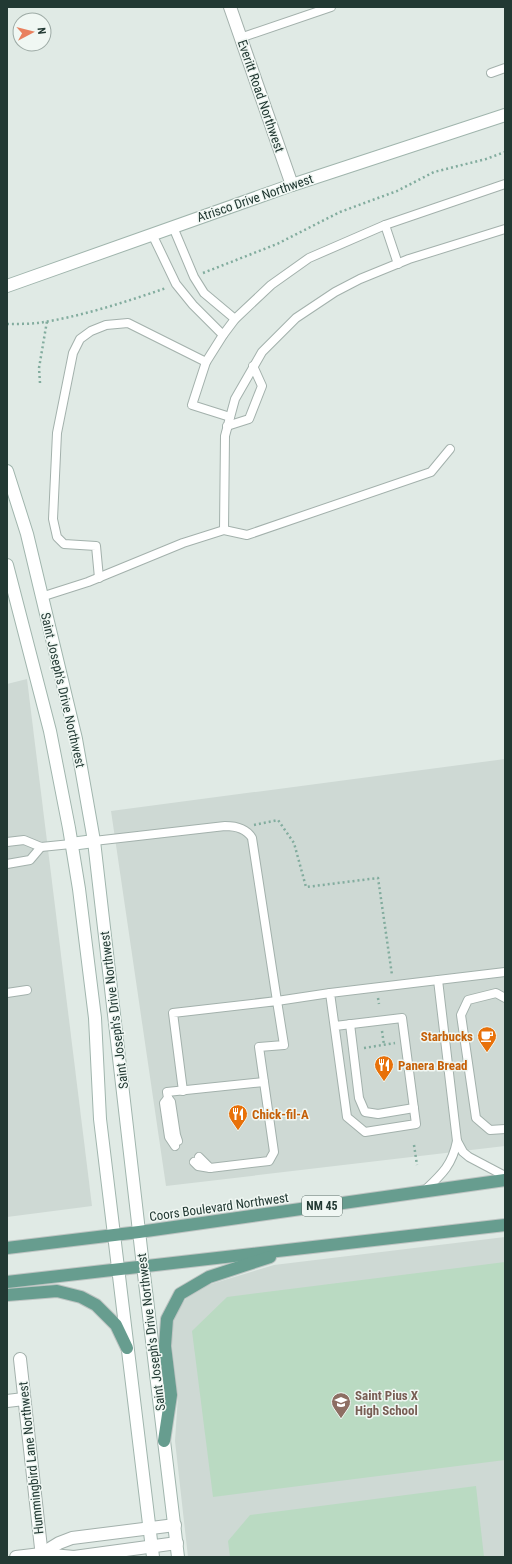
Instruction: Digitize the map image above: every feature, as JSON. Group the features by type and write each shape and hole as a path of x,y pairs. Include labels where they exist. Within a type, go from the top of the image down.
{"main road":[{"name":"Coors Boulevard Northwest","path":"7,1248 139,1232 505,1180"},
{"path":"7,1282 505,1225"},
{"path":"164,1441 171,1395 165,1346 167,1319 180,1294 209,1277 296,1249"},
{"path":"7,1296 57,1292 81,1297 96,1305 116,1325 127,1348"}],"street":[{"name":"Everitt Road Northwest","path":"230,7 292,185"},
{"name":"Atrisco Drive Northwest","path":"7,286 292,185 505,115"},
{"name":"Saint Joseph's Drive Northwest","path":"7,471 27,534 76,739 94,841 178,1557"},
{"name":"Saint Joseph's Drive Northwest","path":"7,565 50,731 79,889 95,1018 100,1119 153,1552"},
{"path":"71,844 94,841"},
{"name":"Hummingbird Lane Northwest","path":"20,1359 42,1555"},
{"path":"7,1401 24,1399"},
{"path":"42,1555 59,1543 72,1538 174,1524"},
{"path":"16,1557 42,1555 74,1557 153,1552 177,1543"}],"lane":[{"path":"240,38 331,7"},
{"path":"491,73 505,68"},
{"path":"230,417 192,405 206,362 223,335 235,319 271,285 309,258 385,225 505,184"},
{"path":"385,225 398,264"},
{"path":"173,227 194,277 204,292 235,319"},
{"path":"224,530 225,436 227,426 235,399 262,352 296,318 335,292 360,279 398,264 505,229"},
{"path":"152,234 176,284 193,305 223,335"},
{"path":"99,578 96,546 64,544 57,537 53,518 57,433 73,353 80,339 91,331 106,324 128,323 206,362"},
{"path":"227,426 249,419 262,386 253,366"},
{"path":"41,597 99,578 183,543 224,530 247,535 431,472 450,449"},
{"path":"94,841 225,826 246,830 252,838 284,1045 259,1047 274,1152 269,1161 210,1168 197,1160"},
{"path":"7,842 24,840 41,847 71,844"},
{"path":"7,864 30,860 41,847"},
{"path":"184,1091 173,1013 505,972"},
{"path":"422,1192 441,1175 452,1162 457,1140 438,980"},
{"path":"7,993 27,990"},
{"path":"330,993 347,1117 365,1132 416,1124 402,1018 335,1026"},
{"path":"505,998 496,993 468,1000 461,1015 476,1118 490,1130 505,1129"},
{"path":"350,1024 359,1098 364,1112 378,1114 414,1108"},
{"path":"177,1143 171,1102 168,1095 184,1091 264,1082"},
{"path":"457,1140 463,1152 468,1157 505,1176"}],"path":[{"path":"203,273 277,244 340,212 397,191 434,172 486,159 505,152"},
{"path":"7,324 38,323 47,321 126,302 166,288"},
{"path":"40,382 39,368 47,321"},
{"path":"240,828 278,820 294,843 306,887 378,878 394,986"},
{"path":"378,998 379,1004"},
{"path":"382,1031 384,1045"},
{"path":"364,1048 398,1043"},
{"path":"414,1145 417,1166"}],"shaded area":[{"path":"27,679 92,1206 7,1217 7,684"},
{"path":"505,759 505,1146 166,1186 111,811"},
{"name":"Saint Pius X High School","path":"505,1237 505,1557 188,1557 175,1441 178,1396 171,1337 173,1318 187,1297 198,1288 274,1265"}],"green space":[{"name":"Saint Pius X High School","path":"505,1262 505,1460 213,1497 192,1331 227,1297"},
{"path":"476,1486 484,1557 230,1557 228,1541 250,1515"}],"place":[{"name":"Starbucks","path":"487,1053"},
{"name":"Panera Bread","path":"384,1082"},
{"name":"Chick-fil-A","path":"238,1131"},
{"name":"Saint Pius X High School","path":"341,1419"}]}
